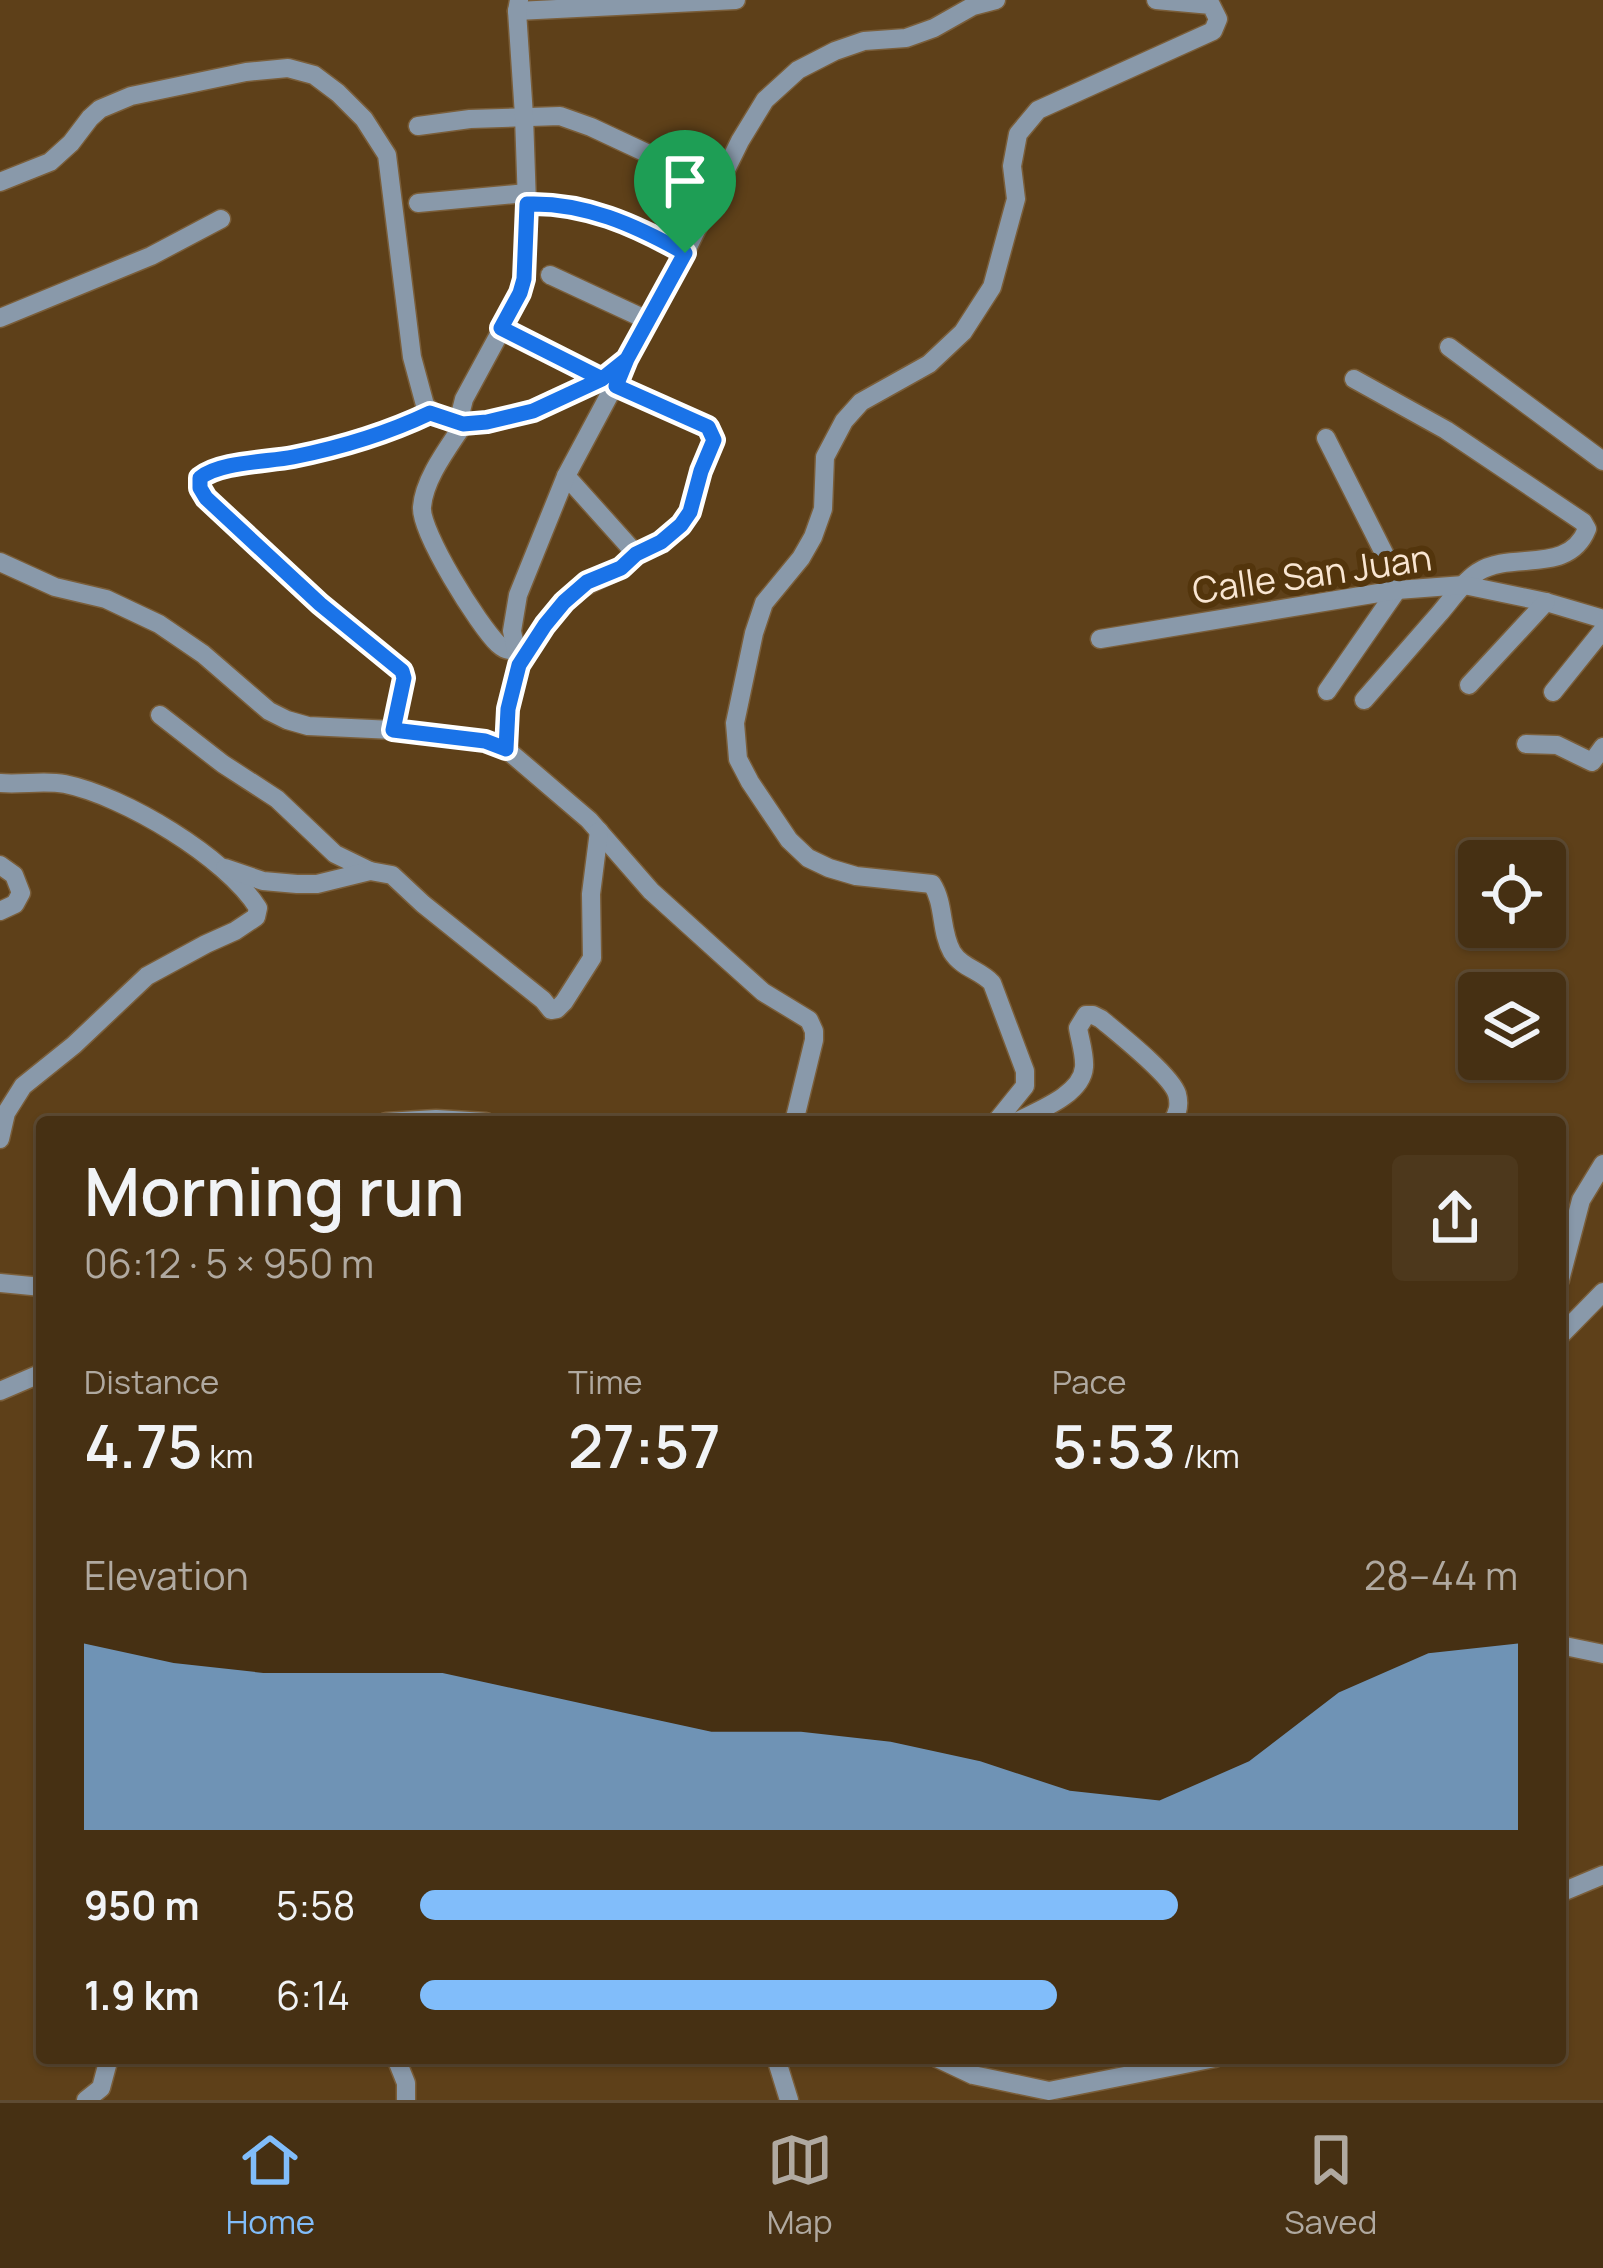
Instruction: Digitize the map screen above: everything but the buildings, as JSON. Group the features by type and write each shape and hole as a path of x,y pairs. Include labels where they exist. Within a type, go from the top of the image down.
{"street":[{"path":"517,658 486,629 436,549 421,505 433,474 463,424 464,399 524,279 526,199 518,5 736,0"},
{"path":"506,749 517,658 512,631 518,595 609,382 627,359 764,100 798,70 835,51 864,41 906,38 996,0"},
{"path":"1001,1116 1025,1086 1025,1071 992,983 953,954 944,933 937,890 932,884 856,876 808,858 789,840 749,782 738,759 735,723 764,603 813,536 823,509 825,457 844,421 860,402 929,364 963,332 992,287 1016,200 1012,166 1018,134 1038,110 1213,31 1218,19 1211,5 1156,0"},
{"path":"0,182 50,162 90,118 115,101 246,72 288,68 314,75 364,119 387,155 414,373 430,413"},
{"path":"418,126 560,116 717,186"},
{"path":"418,202 526,199 556,203 591,211 685,253"},
{"path":"0,318 151,256 221,219"},
{"path":"550,275 646,320"},
{"path":"501,328 708,427 714,440 690,512 661,542 621,568 587,582 517,658"},
{"path":"1449,347 1603,461"},
{"path":"1354,379 1465,442 1583,522 1587,530 1561,557 1479,571 1364,700"},
{"path":"393,730 402,671 320,604 206,498 200,478 213,470 296,457 430,413 463,424 487,422 533,411 609,382"},
{"path":"1326,438 1389,562 1397,590 1327,691"},
{"path":"566,476 636,554"},
{"path":"0,562 55,587 106,599 159,624 287,720 308,726 485,741 506,749 599,831 652,891 724,957 764,992 809,1020 814,1040 795,1116"},
{"name":"Calle San Juan","path":"1100,639 1397,590 1464,585 1603,619"},
{"path":"1469,685 1546,602"},
{"path":"1553,692 1603,631"},
{"path":"160,715 277,799 334,854 370,872 392,875 551,1010 564,1002 592,958 591,895 599,831"},
{"path":"1526,744 1557,745 1592,762 1603,747"},
{"path":"0,783 41,782 83,789 167,829 220,866 257,904 256,916 235,931 147,976 23,1086 6,1113 0,1139"},
{"path":"0,866 18,880 21,893 15,904 0,911"},
{"path":"220,866 263,881 297,884 370,872"},
{"path":"1026,1116 1080,1080 1084,1067 1078,1028 1080,1020 1093,1015 1168,1080 1177,1093 1176,1116"},
{"path":"1566,1257 1581,1201 1603,1164"},
{"path":"0,1283 36,1286"},
{"path":"1566,1330 1603,1292"},
{"path":"0,1391 36,1376"},
{"path":"1566,1646 1603,1654"},
{"path":"1566,1890 1603,1875"},
{"path":"86,2100 100,2088 107,2064"},
{"path":"398,2064 406,2100"},
{"path":"778,2064 789,2100"},
{"path":"951,2064 974,2075 1049,2091 1185,2064"}],"route":[{"path":"685,253 591,211 556,203 527,204 524,279 501,328 602,379 627,359 616,386 708,427 714,440 690,512 681,525 621,568 587,582 545,625 519,665 508,709 506,749 485,741 393,730 402,671 364,643 206,498 200,478 213,470 296,457 430,413 471,425 533,411 581,389 602,379 627,359 685,253"}]}
